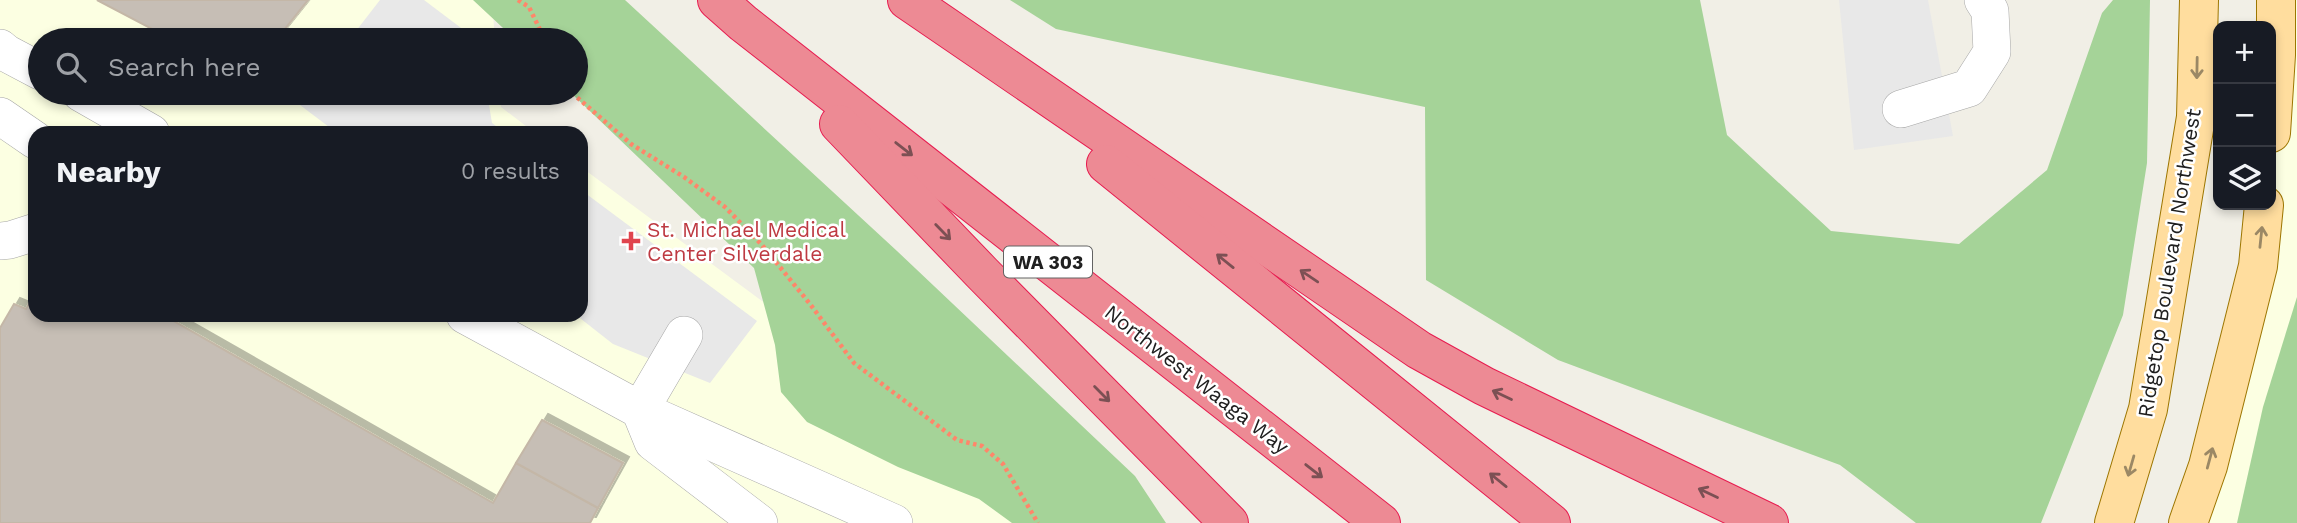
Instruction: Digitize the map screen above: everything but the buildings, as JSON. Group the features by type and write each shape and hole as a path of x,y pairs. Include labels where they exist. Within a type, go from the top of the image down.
{"highway":[{"path":"901,0 1551,523"},
{"path":"907,0 1419,350 1484,386 1769,523"},
{"path":"730,12 1229,523"},
{"name":"Northwest Waaga Way","path":"730,12 1381,523"}],"main road":[{"name":"Ridgetop Boulevard Northwest","path":"2114,523 2148,409 2196,117 2199,0"},
{"path":"2274,84 2276,0"},
{"path":"2188,523 2208,466 2258,266 2264,210"}],"lane":[{"path":"1901,110 1969,88 1992,52 1990,11 1983,0"},
{"path":"2,54 28,66"},
{"path":"102,105 139,126"},
{"path":"0,116 28,135"},
{"path":"0,241 28,234"},
{"path":"478,322 640,410 894,523"},
{"path":"640,410 684,335"},
{"path":"640,410 653,442 759,523"}],"path":[{"path":"519,0 529,7 539,28"},
{"path":"586,105 631,144 725,207 762,245 810,303 854,363 957,440 982,446 1003,464 1038,523"}],"shaded area":[{"name":"St. Michael Medical Center Silverdale","path":"0,0 474,0 493,14 494,28 28,28 28,105 501,105 526,126 28,126 28,322 588,322 588,172 1058,523 0,523"},
{"path":"380,0 424,0 461,28 358,28"},
{"path":"1839,0 1928,0 1953,136 1854,150"},
{"path":"2276,0 2297,0 2297,523 2188,523 2270,210 2276,210"},
{"path":"300,105 489,105 492,123 496,126 328,126"},
{"path":"588,195 757,321 710,383 613,344 585,322 588,322"}],"green space":[{"path":"473,0 625,0 1135,476 1166,523 1012,523 979,499 898,467 807,422 781,392 775,345 754,268 584,105 588,105 588,28 503,28"},
{"path":"1010,0 1700,0 1727,135 1831,231 1959,244 2047,170 2102,13 2113,0 2150,0 2147,163 2123,315 2041,523 1916,523 1840,465 1558,360 1426,280 1425,107 1056,29"},
{"path":"2297,297 2297,523 2237,523 2263,407"}],"place":[{"name":"St. Michael Medical Center Silverdale","path":"631,241"}]}
